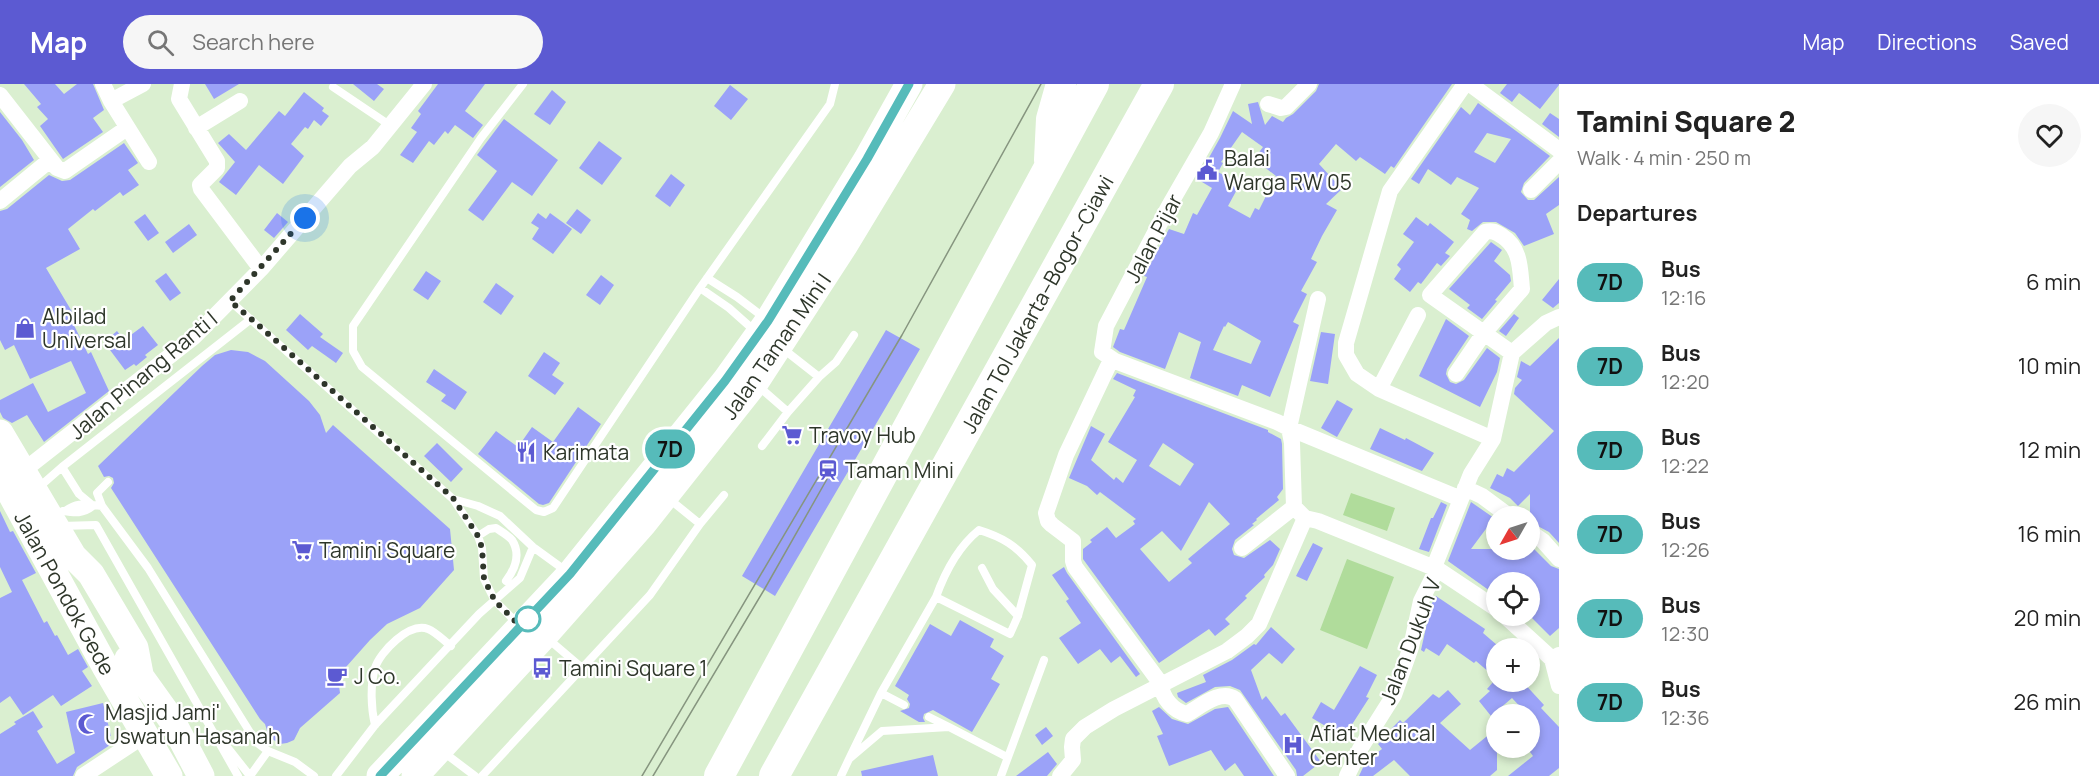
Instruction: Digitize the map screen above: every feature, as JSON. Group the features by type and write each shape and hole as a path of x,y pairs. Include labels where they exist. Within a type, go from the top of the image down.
{"highway":[{"path":"1049,169 1051,118 1061,84"},
{"path":"719,776 1094,84"},
{"name":"Jalan Tol Jakarta–Bogor–Ciawi","path":"774,776 1159,84"}],"main road":[{"name":"Jalan Taman Mini I","path":"380,776 643,524 755,383 768,334 909,84"},
{"name":"Jalan Taman Mini I","path":"415,776 439,750 532,631 570,574 725,381 844,246 939,85"},
{"name":"Jalan Pondok Gede","path":"0,433 73,556 77,574 134,675 171,718 201,776"},
{"name":"Jalan Pondok Gede","path":"37,497 42,551 153,728 169,776"}],"street":[{"path":"103,84 149,162"},
{"path":"111,101 143,84"},
{"path":"182,84 179,99 218,165 202,181 201,189 261,269"},
{"name":"Jalan Pinang Ranti I","path":"37,497 261,269 350,166 373,147 424,84"},
{"name":"Jalan Pijar","path":"1111,360 1103,355 1101,349 1106,326 1169,206 1211,133 1233,84"},
{"path":"1268,104 1281,108 1286,107 1309,84"},
{"path":"1465,84 1390,191 1346,343 1346,355 1357,374 1379,389 1493,439"},
{"path":"1470,84 1559,150"},
{"path":"0,95 50,160 57,168 65,171 127,128"},
{"path":"196,128 240,100"},
{"path":"0,201 50,160"},
{"path":"1531,190 1559,162"},
{"path":"1456,374 1484,333 1521,289 1519,262 1515,249 1510,242 1495,231 1485,232 1430,295 1484,333 1512,353 1546,322 1559,317"},
{"path":"1060,776 1073,760 1073,739 1085,727 1114,709 1232,647 1258,624 1299,513 1289,428 1318,299"},
{"path":"1379,389 1418,315"},
{"name":"Jalan Dukuh V","path":"1347,776 1360,749 1394,695 1411,647 1421,601 1471,474 1493,439 1512,353"},
{"path":"1287,776 1231,696 1223,695 1187,714 1182,713 1165,699 1161,692 1161,684 1075,567 1073,541 1052,525 1046,516 1066,455 1111,360 1463,494 1482,496 1496,506"},
{"path":"1242,548 1299,513"},
{"path":"1299,513 1435,568"},
{"path":"1540,539 1559,559"},
{"name":"Jalan Dukuh V","path":"1435,568 1486,602"},
{"path":"1517,626 1555,657 1559,686"},
{"path":"83,776 153,728"}],"lane":[{"path":"523,84 482,138 353,326 353,351 362,367 536,510 544,512 553,508 700,288 830,104 835,84"},
{"path":"333,87 391,126"},
{"path":"707,278 738,297 768,334"},
{"path":"700,288 768,334 819,377"},
{"path":"230,301 453,498 478,536 482,548 484,579 495,601 581,667"},
{"path":"37,497 62,467 251,319"},
{"path":"762,446 819,377 837,362 854,335"},
{"path":"755,383 788,412"},
{"path":"62,467 79,494 97,506 148,568 256,742 295,762 314,776"},
{"path":"97,506 97,493 108,483"},
{"path":"482,776 650,595 700,524 724,495"},
{"path":"665,496 700,524"},
{"path":"37,497 97,506"},
{"path":"37,497 96,525 238,776"},
{"path":"453,498 500,516 533,547 570,574"},
{"path":"478,536 496,528 512,540 517,557 514,570 506,581"},
{"path":"841,776 881,693 936,597 943,577 966,540 979,530 995,535 1020,549 1032,565 1018,616 1008,634 936,597"},
{"path":"336,776 375,725 479,614 520,578 533,547"},
{"path":"42,551 64,579 177,776"},
{"path":"982,568 993,589 1018,616"},
{"path":"375,725 372,712 375,667 401,634 427,628 451,646"},
{"path":"1001,776 1044,660"},
{"path":"881,693 904,705"},
{"path":"929,717 1008,757"},
{"path":"849,759 882,731 949,727"},
{"path":"153,728 181,749 195,776"},
{"path":"211,729 231,750 250,776 268,750"},
{"path":"439,750 475,776"}],"green space":[{"path":"1351,493 1395,508 1387,531 1343,515"},
{"path":"1347,559 1394,577 1367,649 1320,630"}],"building":[{"path":"24,84 55,84 64,94 77,84 93,84 104,110 93,118 103,132 63,159 40,126 48,119 37,107 41,104"},
{"path":"205,84 239,84 214,99"},
{"path":"353,84 377,84 384,89 374,101"},
{"path":"438,84 485,84 465,111 483,125 473,138 455,125 448,134 445,131 434,145 429,141 413,163 400,155 417,132 411,128 421,114 418,111"},
{"path":"1319,84 1452,84 1394,168 1391,166 1385,174 1360,157 1356,161 1336,144 1319,164 1342,189 1326,204 1337,210 1311,259 1317,262 1301,291 1307,294 1293,322 1299,325 1270,397 1242,385 1238,396 1190,378 1201,342 1179,332 1165,369 1120,352 1113,347 1120,329 1124,330 1147,277 1144,276 1169,229 1184,234 1193,213 1197,215 1212,188 1197,179 1233,111 1252,124 1248,104 1258,102 1265,125 1272,116 1283,122 1316,91","holes":["1242,132 1263,147 1254,159 1276,176 1259,210 1255,208 1250,218 1228,206 1240,184 1218,172 1223,163 1221,162","1228,322 1261,341 1251,364 1213,350"]},
{"path":"1507,84 1559,85 1540,109 1519,93 1512,102 1500,93"},
{"path":"730,85 748,99 731,120 714,106"},
{"path":"552,90 566,102 550,125 534,114"},
{"path":"304,92 324,108 322,111 329,116 321,126 314,120 308,129 305,127 291,144 304,156 283,184 259,165 236,195 219,182 235,162 218,143 229,134 246,150 279,111 285,116"},
{"path":"1478,103 1550,156 1524,183 1521,192 1528,200 1534,200 1559,177 1559,205 1546,214 1554,234 1524,246 1515,233 1496,222 1483,222 1472,231 1467,229 1470,220 1461,214 1479,188 1457,177 1451,185 1428,169 1419,184 1411,179 1461,107 1470,115","holes":["1487,133 1511,139 1495,163 1474,152"]},
{"path":"0,112 34,160 0,187"},
{"path":"1550,113 1559,119 1559,137 1542,124"},
{"path":"504,119 558,160 532,196 512,182 483,221 468,210 497,171 477,155"},
{"path":"599,141 622,158 602,185 579,168"},
{"path":"124,143 138,163 128,170 139,185 123,196 120,192 95,211 93,209 68,229 80,249 46,268 74,315 70,317 88,354 91,352 109,391 44,442 27,415 12,423 3,418 0,412 0,400 33,383 48,412 86,393 71,361 30,379 14,345 5,350 0,340 0,211 7,209 49,175 62,181 70,180"},
{"path":"671,174 685,185 670,207 655,196"},
{"path":"577,209 591,220 581,234 566,223"},
{"path":"277,213 288,222 274,238 264,230"},
{"path":"538,213 546,219 550,213 572,229 553,254 532,239 539,228 531,223"},
{"path":"145,214 159,233 148,241 134,222"},
{"path":"1416,217 1428,226 1430,223 1454,242 1445,253 1450,256 1441,266 1437,263 1421,284 1418,282 1410,292 1394,279 1401,269 1397,265 1414,242 1403,234"},
{"path":"189,224 197,235 173,253 165,242"},
{"path":"1491,242 1502,250 1494,261 1510,275 1511,281 1482,319 1467,308 1470,305 1449,289"},
{"path":"426,271 441,281 428,300 413,290"},
{"path":"166,273 181,293 170,301 155,281"},
{"path":"601,275 614,285 600,305 586,295"},
{"path":"1559,279 1559,303 1553,308 1542,300"},
{"path":"496,283 514,296 501,315 483,302"},
{"path":"300,314 323,334 320,337 343,353 336,363 312,346 308,350 286,330"},
{"path":"1514,314 1519,318 1506,336 1499,331"},
{"path":"1446,319 1469,336 1447,369 1446,374 1450,382 1456,384 1464,380 1487,348 1500,358 1497,372 1480,407 1419,376"},
{"path":"143,326 158,345 136,366 134,364 125,370 104,342 117,331 124,340"},
{"path":"886,330 920,349 775,596 742,576"},
{"path":"1321,332 1335,334 1328,384 1310,381"},
{"path":"1559,338 1559,543 1549,532 1540,527 1540,506 1530,506 1530,494 1518,506 1510,498 1490,488 1497,474 1503,477 1507,468 1514,472 1554,431 1514,394 1515,388 1522,380 1517,377 1521,361 1530,366"},
{"name":"Tamini Square","path":"231,350 248,352 265,361 309,401 320,415 326,433 333,425 450,529 454,570 420,608 387,624 370,640 346,667 339,686 340,693 300,728 294,740 280,744 269,737 265,724 111,488 114,483 113,478 104,477 98,466 202,366 215,355"},
{"path":"544,352 560,363 552,375 564,383 555,395 528,376"},
{"path":"434,369 467,392 455,410 441,401 446,395 426,382"},
{"path":"1117,373 1268,430 1281,439 1282,444 1283,489 1277,497 1279,500 1235,540 1232,549 1234,555 1244,558 1270,540 1280,549 1273,565 1264,575 1265,577 1245,596 1247,598 1225,619 1230,624 1215,636 1209,629 1159,663 1083,559 1083,549 1092,542 1090,540 1107,527 1116,538 1135,524 1133,521 1136,519 1100,492 1097,495 1087,486 1069,478 1091,426 1105,434 1091,460 1114,480 1116,477 1123,483 1137,460 1108,442 1135,397 1133,396 1136,390 1113,379","holes":["1163,443 1194,464 1180,486 1149,466","1209,502 1230,524 1188,559 1192,563 1169,582 1140,549 1162,531 1181,551"]},
{"path":"1337,400 1353,409 1337,437 1321,428"},
{"path":"578,407 601,424 549,503 539,504 478,454 496,431 518,447 532,427 553,442"},
{"path":"1380,428 1405,440 1406,438 1434,453 1422,471 1370,449"},
{"path":"437,443 463,469 451,482 424,456"},
{"path":"1441,502 1447,505 1429,552 1419,549 1431,518"},
{"path":"1471,502 1486,512 1486,529 1471,549 1486,549 1486,560 1540,560 1540,555 1551,566 1559,569 1559,628 1550,636 1540,626 1540,572 1486,572 1486,588 1448,561"},
{"path":"0,511 10,532 13,531 36,573 22,580 44,623 47,621 68,655 78,649 88,667 82,671 92,686 61,706 53,695 23,715 10,696 0,703 0,598 12,592 0,567"},
{"path":"1313,543 1323,548 1307,581 1296,576"},
{"path":"1064,567 1140,674 1136,677 1120,656 1111,663 1100,649 1078,664 1059,638 1081,623 1066,601 1069,599 1052,575"},
{"path":"1436,596 1485,629 1483,633 1489,638 1486,638 1486,670 1447,644 1439,656 1426,648 1424,652 1421,650 1431,605"},
{"path":"960,620 994,639 990,647 1004,656 991,679 1000,684 972,732 933,710 924,714 925,722 919,722 900,711 909,708 910,704 907,699 909,695 895,686 930,624 951,636"},
{"path":"1271,627 1295,649 1282,664 1269,653 1251,670 1262,700 1266,696 1281,716 1285,713 1321,762 1303,776 1297,776 1296,770 1240,690 1230,686 1215,687 1186,703 1178,697 1177,693 1206,682 1203,675 1232,660 1254,644 1256,645"},
{"path":"1360,666 1377,675 1366,697 1369,698 1344,737 1312,718 1321,702 1334,710"},
{"path":"1448,690 1461,704 1440,723 1470,750 1486,737 1486,758 1497,758 1497,770 1490,776 1410,776 1394,760 1373,776 1359,776 1366,761 1382,749 1378,744 1393,731 1391,729 1400,720 1403,723 1433,694 1439,698"},
{"path":"1489,692 1532,692 1544,705 1541,708 1559,727 1559,768 1549,776 1508,776 1530,758 1540,758 1540,704 1518,704 1512,698 1505,704 1486,704 1486,710 1479,701"},
{"path":"103,703 111,736 105,737 110,745 77,767 73,776 0,776 0,734 16,724 14,722 33,711 43,727 37,731 57,764 75,753 66,712"},
{"path":"1159,707 1172,719 1188,724 1215,709 1228,707 1274,776 1244,776 1235,763 1225,771 1211,750 1169,766 1157,736 1163,734 1152,711"},
{"path":"1046,727 1053,736 1042,745 1035,735"},
{"path":"1048,752 1057,764 1047,776 1016,776"},
{"path":"933,755 938,776 862,776 861,771"}],"tram line":[{"path":"642,776 902,335 1041,84"},
{"path":"653,776 764,590 835,465"}],"bus line":[{"name":"7D","path":"380,776 570,574 725,381 768,321 867,159 909,84"}],"place":[{"name":"Balai Warga RW 05","path":"1207,170"},
{"name":"Albilad Universal","path":"25,328"},
{"name":"Travoy Hub","path":"792,435"},
{"name":"Karimata","path":"526,452"},
{"name":"Taman Mini","path":"828,470"},
{"name":"Tamini Square","path":"302,550"},
{"name":"Tamini Square 1","path":"542,668"},
{"name":"J Co.","path":"337,676"},
{"name":"Masjid Jami' Uswatun Hasanah","path":"88,724"},
{"name":"Afiat Medical Center","path":"1293,745"}],"route":[{"path":"305,218 230,301 453,498 478,536 482,548 484,579 495,601 521,627 528,619"}]}
